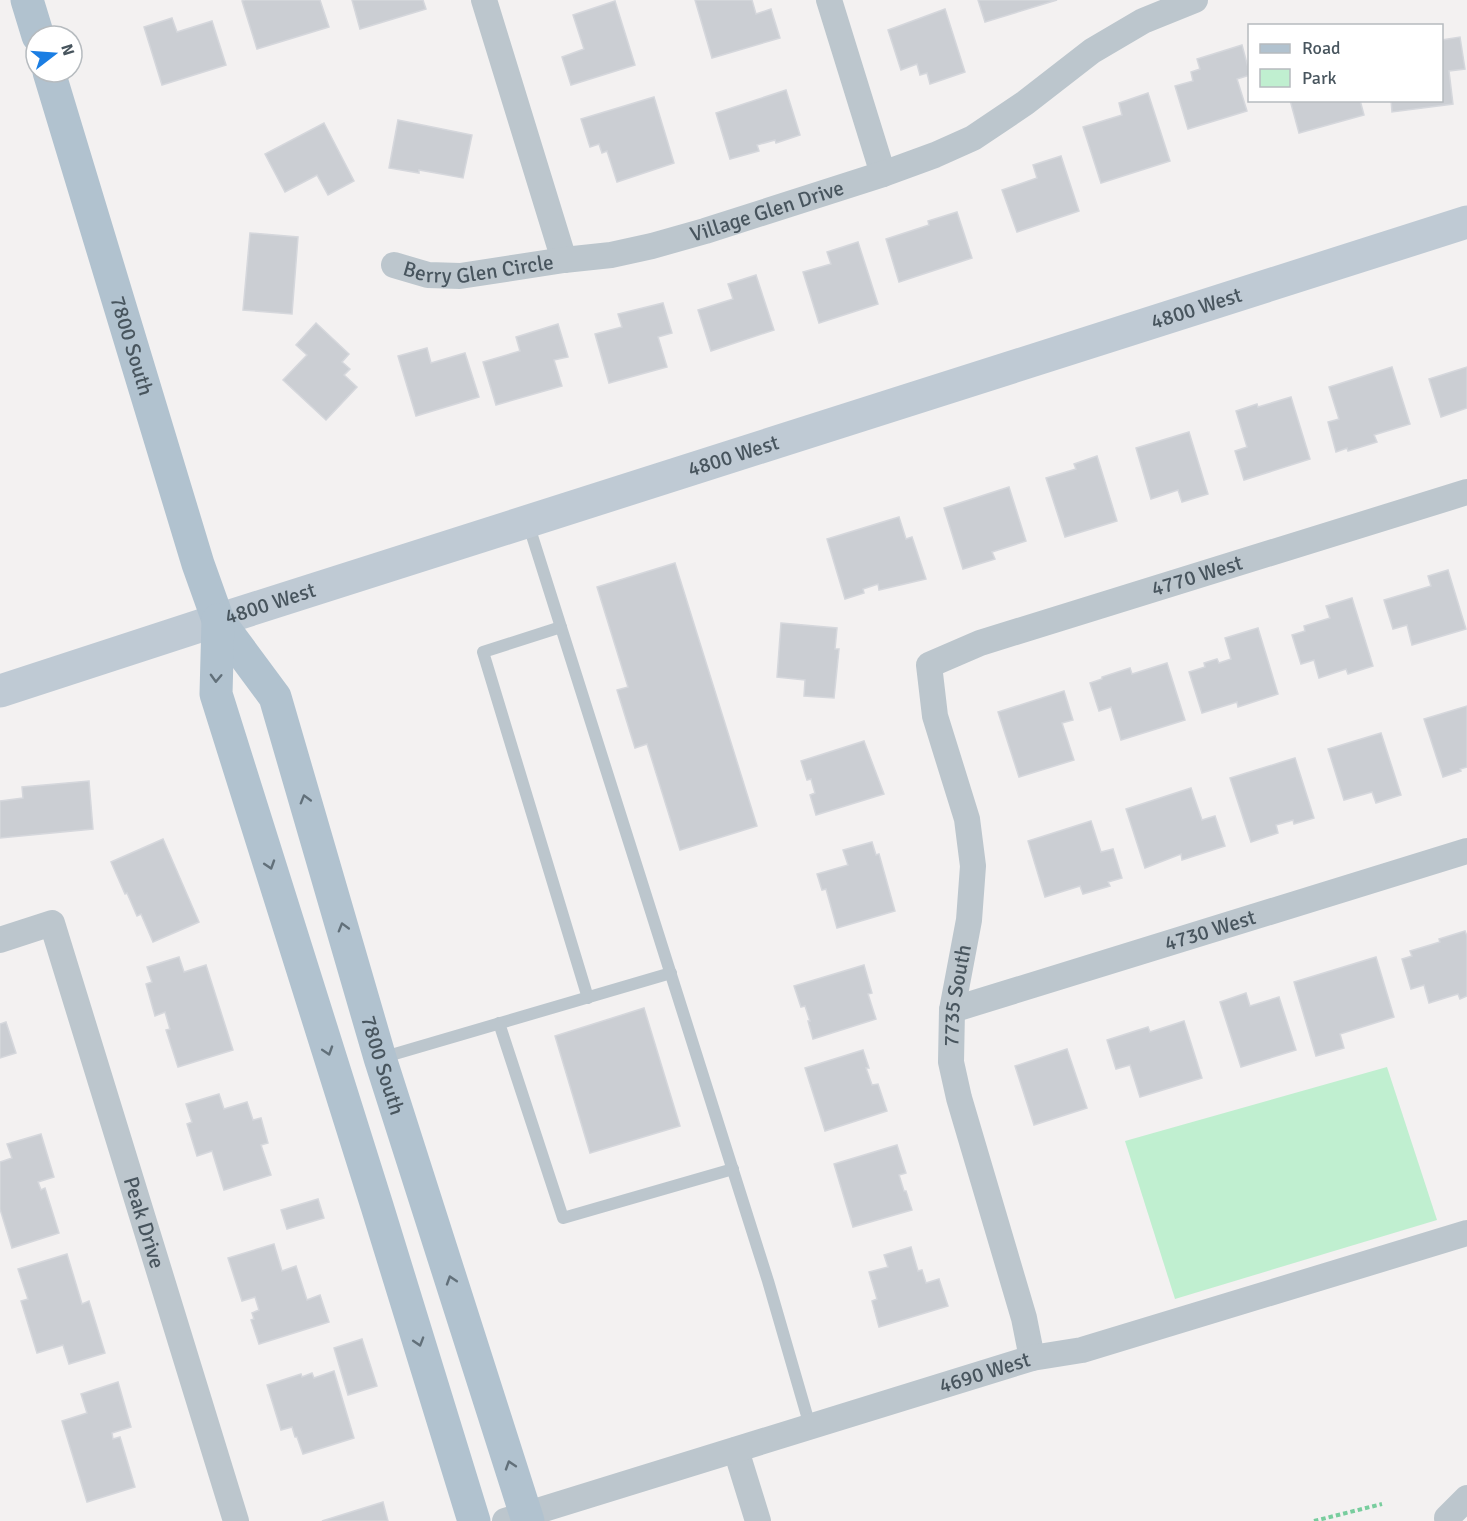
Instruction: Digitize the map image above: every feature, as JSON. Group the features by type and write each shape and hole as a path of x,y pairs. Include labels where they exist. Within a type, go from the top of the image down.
{"main road":[{"path":"27,0 34,24"},
{"name":"7800 South","path":"53,84 198,564 218,620 275,697 380,1058 520,1519"},
{"name":"4800 West","path":"0,691 1467,222"},
{"name":"7800 South","path":"218,620 216,694 474,1521"}],"street":[{"path":"484,0 564,260"},
{"path":"829,0 883,174"},
{"name":"Village Glen Drive","path":"564,260 611,255 652,246 883,174 935,155 973,138 1025,103 1092,51 1143,21 1195,0"},
{"name":"Berry Glen Circle","path":"394,265 428,275 460,276 564,260"},
{"name":"4770 West","path":"929,665 980,643 1467,492"},
{"name":"7735 South","path":"929,665 935,716 968,819 972,867 969,920 952,1010 951,1062 959,1098 1024,1318 1032,1358"},
{"name":"4730 West","path":"952,1010 1467,851"},
{"name":"Peak Drive","path":"0,940 52,923 236,1521"},
{"name":"4690 West","path":"520,1519 1032,1358 1082,1350 1467,1233"},
{"path":"736,1450 758,1521"},
{"path":"1447,1518 1467,1498"}],"lane":[{"path":"528,522 768,1281 810,1426"},
{"path":"561,627 483,652 588,998"},
{"path":"380,1058 671,973"},
{"path":"499,1023 563,1218 733,1169"}],"path":[{"path":"1314,1521 1382,1504"}],"green space":[{"path":"1387,1067 1437,1220 1175,1299 1125,1141"}],"building":[{"path":"320,0 329,27 257,49 242,1"},
{"path":"352,0 423,0 426,9 360,29"},
{"path":"695,0 752,0 756,14 771,9 780,38 712,58"},
{"path":"978,0 1057,0 985,22"},
{"path":"615,1 635,65 571,85 562,57 584,49 573,15"},
{"path":"945,9 965,72 930,84 927,73 920,75 917,64 901,70 888,30"},
{"path":"172,18 177,32 212,21 226,65 162,85 144,27"},
{"path":"1460,37 1465,69 1449,71 1453,104 1392,112 1391,102 1443,102 1443,40"},
{"path":"1242,45 1248,76 1237,79 1247,111 1188,129 1175,86 1193,81 1191,72 1200,69 1197,59"},
{"path":"786,90 800,135 776,143 775,140 757,145 759,151 730,159 716,113"},
{"path":"1148,93 1170,161 1101,183 1083,127 1122,115 1119,103"},
{"path":"654,97 674,163 617,182 607,151 602,153 599,144 590,147 581,119"},
{"path":"1291,102 1361,102 1364,115 1299,133"},
{"path":"398,120 472,135 463,178 419,170 419,173 389,168"},
{"path":"324,123 354,181 328,195 317,175 285,192 265,154"},
{"path":"1061,156 1079,211 1017,232 1002,190 1037,178 1033,165"},
{"path":"957,212 972,258 899,282 886,239 929,225 928,221"},
{"path":"250,233 298,237 292,314 243,310"},
{"path":"858,242 878,304 819,323 803,272 831,264 827,252"},
{"path":"756,275 774,330 711,351 698,310 733,299 728,284"},
{"path":"663,303 672,333 658,337 667,367 609,383 595,334 622,327 618,314"},
{"path":"316,323 349,354 342,362 350,369 344,375 357,387 326,420 283,380 307,355 296,345"},
{"path":"558,324 568,357 554,360 562,386 496,405 483,362 520,351 516,337"},
{"path":"427,348 431,363 465,353 479,397 416,416 398,356"},
{"path":"1392,367 1410,424 1374,435 1377,442 1348,451 1347,448 1336,452 1328,422 1339,419 1329,387"},
{"path":"1467,367 1467,408 1441,417 1429,379"},
{"path":"1291,397 1310,459 1244,480 1235,451 1247,447 1236,411"},
{"path":"1189,432 1208,494 1182,502 1178,490 1151,499 1136,448"},
{"path":"1097,456 1117,521 1065,537 1046,478 1076,469 1074,464"},
{"path":"1009,487 1026,541 992,552 995,559 963,569 944,508"},
{"path":"899,517 906,539 912,537 926,579 879,590 878,584 863,589 864,593 845,599 827,539"},
{"path":"675,563 757,826 680,850 647,744 635,748 617,690 628,687 597,587"},
{"path":"1448,570 1466,629 1412,645 1407,625 1393,629 1384,600 1431,586 1428,576"},
{"path":"1352,598 1373,666 1348,674 1346,669 1319,678 1314,660 1301,664 1292,635 1305,631 1304,626 1330,618 1326,606"},
{"path":"781,623 837,628 835,649 839,649 834,698 804,696 805,680 777,677"},
{"path":"1258,628 1278,694 1238,707 1237,702 1202,713 1189,672 1205,667 1204,663 1217,659 1219,663 1231,659 1225,638"},
{"path":"1167,663 1185,720 1121,740 1111,707 1099,711 1090,683 1130,668 1132,674"},
{"path":"1064,691 1073,720 1062,723 1074,760 1019,777 998,712"},
{"path":"1467,706 1467,767 1443,777 1424,719"},
{"path":"1381,733 1401,795 1376,803 1372,792 1344,800 1328,749"},
{"path":"864,741 884,794 816,815 810,795 815,793 811,779 807,780 801,761"},
{"path":"1295,758 1314,818 1294,824 1293,820 1276,825 1278,833 1251,842 1230,778"},
{"path":"89,781 93,829 0,838 0,801 23,798 22,787"},
{"path":"1191,788 1202,820 1215,816 1225,846 1182,860 1181,854 1145,868 1126,809"},
{"path":"1091,821 1101,852 1113,849 1122,878 1108,882 1110,886 1083,894 1080,886 1045,897 1028,841"},
{"path":"163,839 199,922 153,942 141,914 137,916 127,893 125,894 111,862"},
{"path":"872,842 876,855 879,854 895,911 837,928 826,889 822,890 817,874 848,865 843,850"},
{"path":"1465,931 1467,936 1467,996 1460,999 1458,994 1429,1003 1424,985 1411,989 1402,959 1412,956 1410,951"},
{"path":"179,957 184,972 206,965 233,1050 178,1067 166,1030 170,1029 165,1012 155,1016 146,984 152,982 147,967"},
{"path":"1376,957 1394,1017 1340,1034 1344,1048 1316,1056 1294,982"},
{"path":"864,965 872,993 868,994 876,1019 813,1039 805,1006 801,1007 794,986"},
{"path":"1246,993 1250,1006 1279,997 1296,1050 1241,1067 1220,1002"},
{"path":"644,1008 680,1126 590,1153 555,1036"},
{"path":"1184,1021 1202,1078 1140,1097 1130,1065 1116,1069 1107,1040 1148,1027 1150,1032"},
{"path":"6,1022 16,1053 0,1058 0,1024"},
{"path":"1067,1049 1087,1108 1034,1125 1015,1066"},
{"path":"863,1050 872,1085 878,1084 887,1111 825,1131 805,1068"},
{"path":"219,1094 224,1109 247,1102 253,1120 261,1118 268,1143 261,1145 271,1175 224,1190 212,1151 197,1156 187,1124 192,1122 186,1104"},
{"path":"41,1134 54,1177 38,1182 41,1190 45,1188 59,1233 12,1248 0,1209 0,1162 12,1158 7,1144"},
{"path":"897,1145 906,1173 899,1175 912,1210 853,1227 834,1164"},
{"path":"318,1199 324,1218 287,1229 281,1210"},
{"path":"274,1244 282,1271 296,1266 307,1300 320,1295 329,1322 259,1344 251,1320 254,1319 252,1313 259,1310 255,1297 242,1301 228,1258"},
{"path":"911,1247 918,1271 922,1270 926,1283 939,1279 948,1306 879,1327 872,1301 877,1299 869,1272 888,1267 884,1255"},
{"path":"67,1254 82,1304 89,1301 105,1353 69,1364 63,1345 37,1353 21,1301 28,1299 18,1269"},
{"path":"362,1339 377,1386 348,1395 334,1348"},
{"path":"334,1371 354,1438 303,1454 292,1427 281,1430 267,1385 301,1374 302,1377 312,1373 314,1378"},
{"path":"118,1382 131,1427 112,1433 113,1439 120,1437 135,1487 87,1502 62,1421 87,1413 81,1394"},
{"path":"383,1502 388,1521 322,1521"}]}
